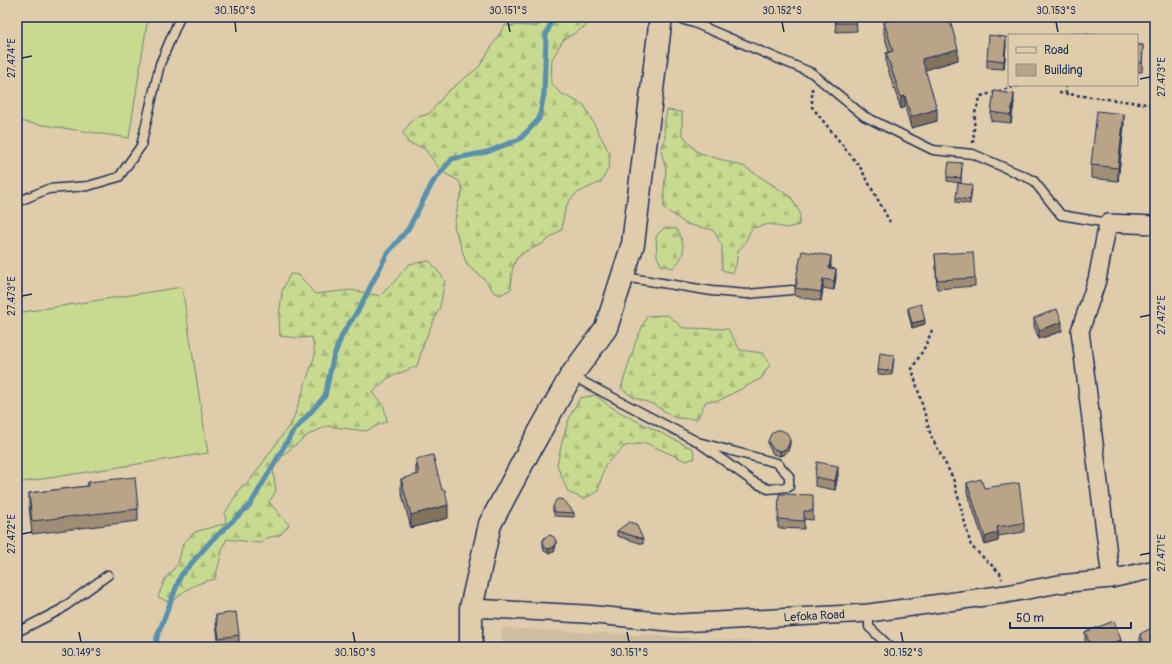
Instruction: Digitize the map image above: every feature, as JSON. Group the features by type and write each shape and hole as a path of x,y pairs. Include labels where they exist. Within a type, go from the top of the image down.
{"main road":[{"path":"470,647 471,608 490,524 571,376 606,328 624,277 633,244 661,17"}],"street":[{"path":"1111,579 1080,331 1097,280 1108,223 1155,225"},
{"name":"Lefoka Road","path":"471,608 585,614 679,623 869,613 1006,594 1059,584 1111,579 1155,569"}],"lane":[{"path":"17,202 48,189 88,186 119,177 141,146 160,64 180,17"},
{"path":"674,17 694,23 812,73 864,116 933,150 973,154 1033,180 1061,215 1108,223"},
{"path":"624,277 712,291 747,294 792,290"},
{"path":"571,376 698,442 752,481 768,489 789,487 789,476 777,463 698,442"},
{"path":"17,632 60,610 108,575"},
{"path":"869,613 869,627 890,647"}],"path":[{"path":"812,73 812,107 860,167 890,222"},
{"path":"973,154 975,113 981,96 1017,86"},
{"path":"1066,86 1066,94"},
{"path":"1059,93 1155,105"},
{"path":"932,330 926,345 912,369 931,436 953,478 971,546 1000,573 1006,594"}],"shaded area":[{"path":"502,628 788,643 824,647 501,647"}],"green space":[{"path":"17,17 148,17 129,138 17,121"},
{"path":"542,17 593,17 586,26 563,40 552,59 551,82 559,92 584,105 610,154 609,167 601,182 583,190 568,203 563,218 562,229 542,244 526,251 516,259 512,271 511,289 500,295 494,292 484,279 467,265 454,226 458,203 463,190 459,181 442,172 424,148 408,143 403,132 414,118 429,114 447,92 479,67 505,25 538,26"},
{"path":"667,110 682,112 682,134 697,152 745,167 791,197 800,213 799,225 786,228 770,224 752,228 744,244 738,251 733,273 722,270 722,245 713,230 686,224 664,208 666,170 661,150 665,139 664,126"},
{"path":"664,228 677,229 682,240 683,254 681,259 673,268 661,265 657,256 656,236"},
{"path":"430,261 445,280 440,307 425,340 417,366 388,378 372,393 384,406 387,421 366,431 327,426 308,435 283,455 273,470 276,491 269,502 289,525 280,535 267,538 260,543 227,539 223,547 215,579 191,587 171,603 158,597 165,579 178,564 183,543 195,532 226,523 225,513 241,487 249,482 293,420 315,355 312,337 299,338 280,336 279,318 282,291 290,274 299,275 315,294 351,290 380,296 409,264"},
{"path":"182,287 208,453 17,483 17,313"},
{"path":"668,315 683,328 728,329 740,350 763,353 770,364 762,378 718,401 706,401 697,419 675,418 655,405 633,397 621,388 636,341 647,316"},
{"path":"596,395 608,405 623,414 693,449 695,458 686,461 646,443 625,446 605,465 598,491 584,499 568,492 557,465 562,442 570,416 580,398"}],"building":[{"path":"836,17 856,17 857,23 836,23"},
{"path":"902,17 919,17 921,21 935,17 949,17 958,49 922,59 937,109 911,117 905,96 901,97 886,53 893,51 884,22"},
{"path":"989,35 1006,37 1004,61 987,59"},
{"path":"1138,45 1143,45 1142,63 1138,63"},
{"path":"994,91 1014,94 1011,115 991,112"},
{"path":"1097,111 1124,114 1118,168 1091,165"},
{"path":"949,162 962,163 961,178 947,177"},
{"path":"958,183 972,185 970,200 956,198"},
{"path":"802,251 831,256 829,268 836,269 834,281 823,279 821,292 795,288"},
{"path":"973,252 975,278 937,280 935,254"},
{"path":"921,304 925,320 912,323 908,308"},
{"path":"1057,309 1062,322 1039,330 1034,318"},
{"path":"880,353 894,355 892,371 878,370"},
{"path":"777,430 787,433 790,440 786,449 780,451 773,449 768,441 771,434"},
{"path":"433,455 442,490 445,490 448,505 411,515 401,479 419,474 416,459"},
{"path":"817,462 838,466 835,481 815,477"},
{"path":"135,477 138,509 32,521 29,493 88,486 88,482"},
{"path":"981,479 984,488 1019,483 1024,523 997,527 998,532 985,537 967,483"},
{"path":"779,494 813,495 813,511 804,511 804,521 778,519"},
{"path":"558,499 564,500 574,513 555,512 553,507"},
{"path":"629,522 636,524 643,539 617,531"},
{"path":"550,535 554,537 556,541 554,547 548,549 544,547 543,540 545,537"},
{"path":"236,612 239,635 219,638 216,615"},
{"path":"1114,621 1121,640 1102,647 1091,647 1085,632"},
{"path":"1155,626 1155,642 1146,647 1140,634"}],"waterway":[{"path":"156,647 157,637 181,575 211,541 250,505 292,433 325,396 333,358 343,333 359,309 387,254 408,229 433,182 452,159 487,152 520,139 539,119 544,94 546,35 553,17"}]}
